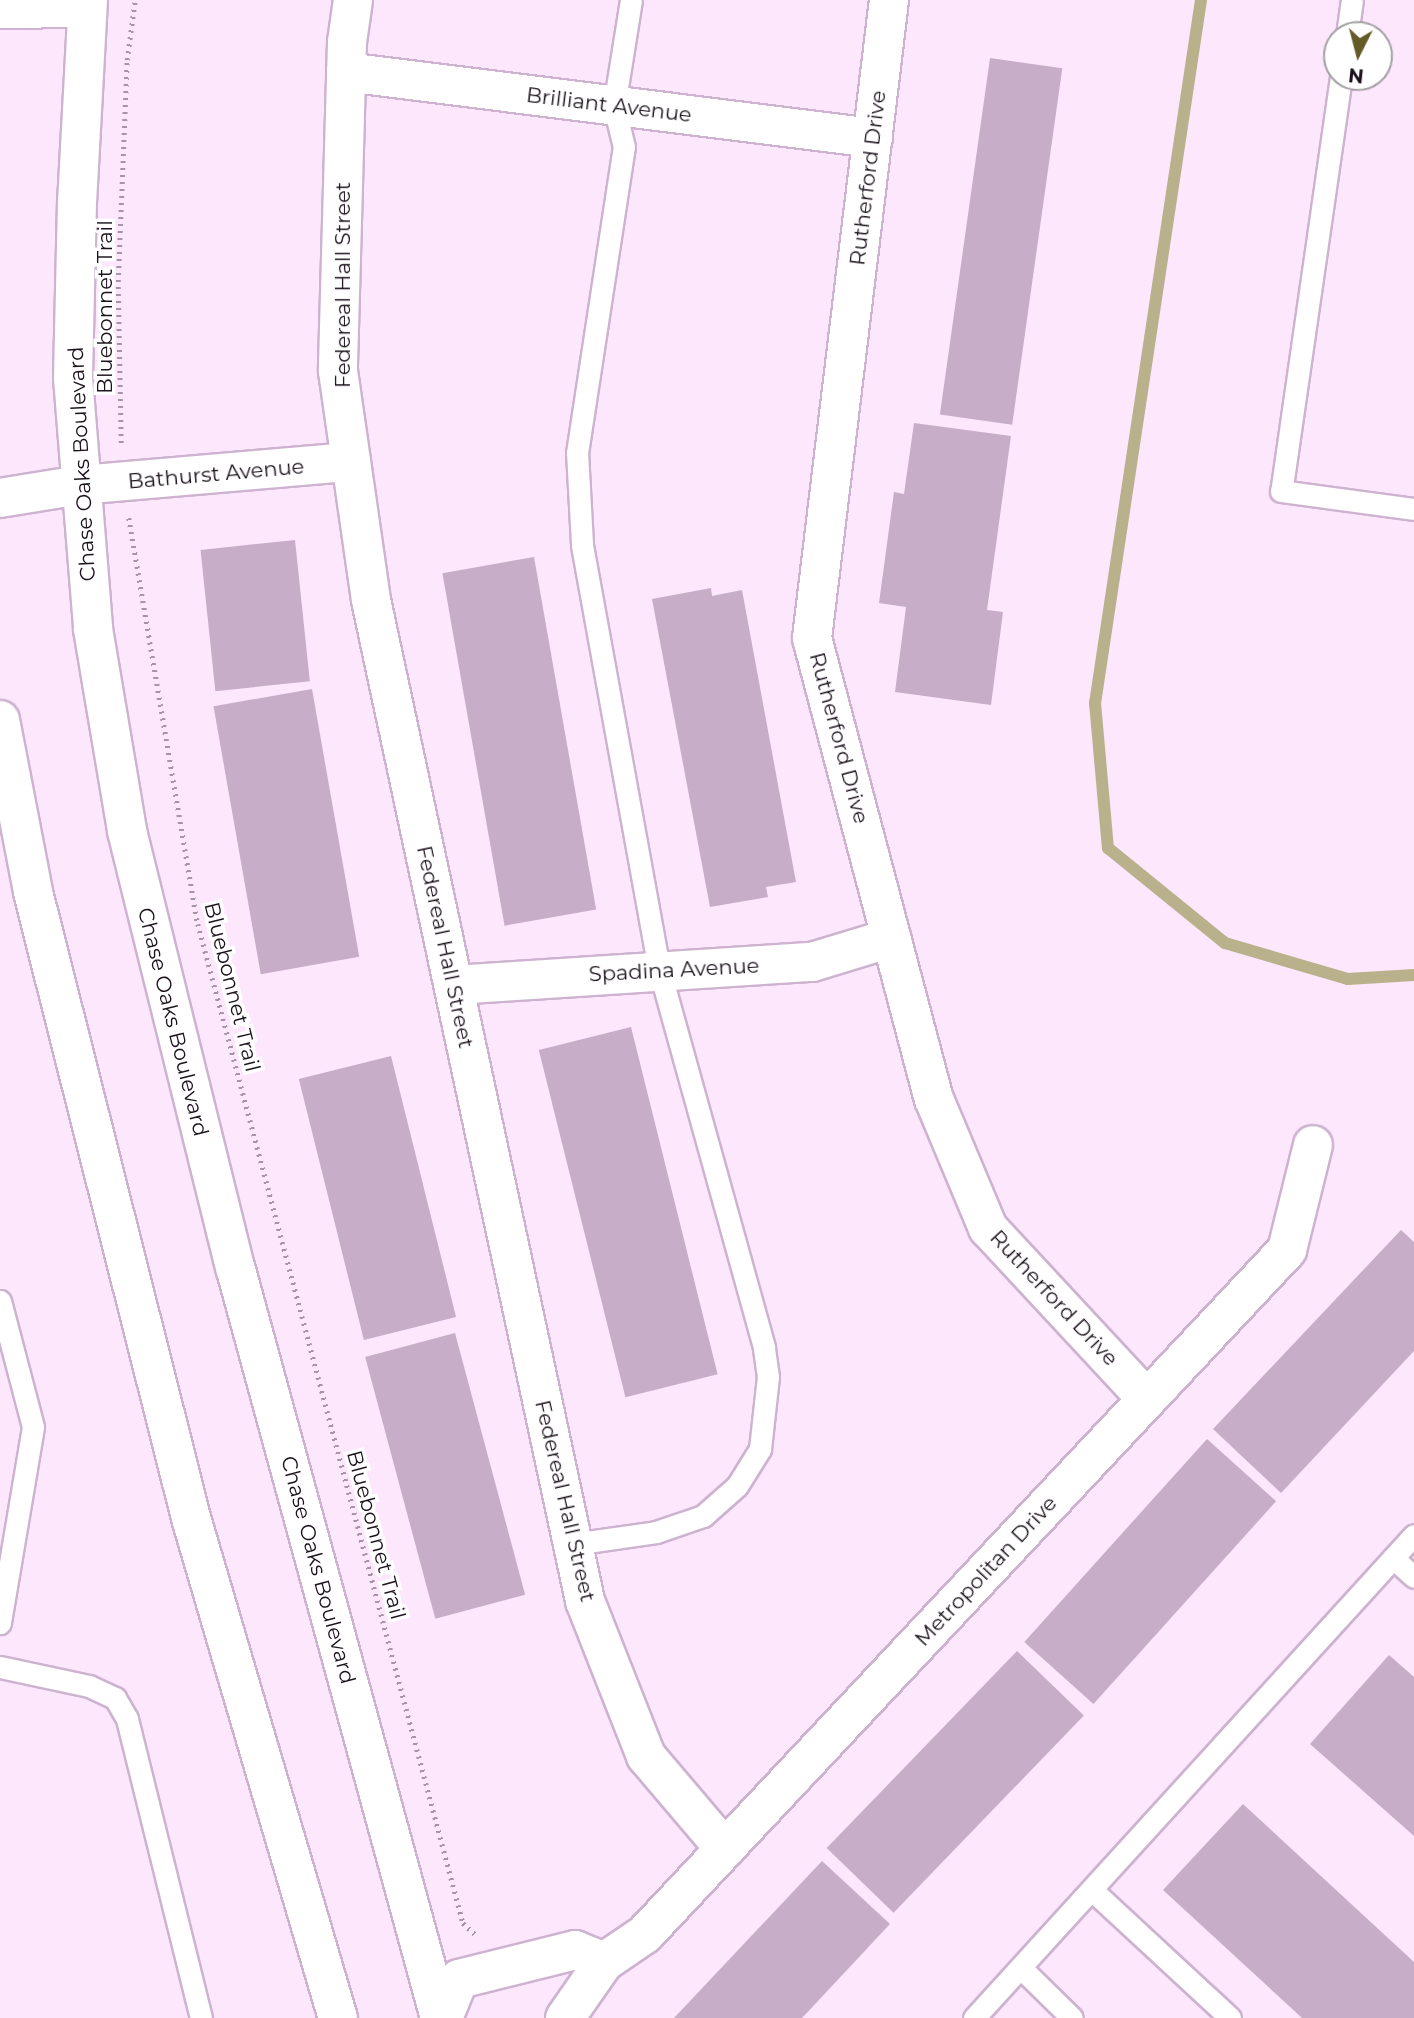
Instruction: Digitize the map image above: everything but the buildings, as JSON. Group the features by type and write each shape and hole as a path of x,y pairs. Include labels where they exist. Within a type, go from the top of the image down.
{"street":[{"name":"Federeal Hall Street","path":"353,0 346,72 338,371 371,600 585,1601 646,1756 725,1849"},
{"name":"Rutherford Drive","path":"890,0 812,638 934,1099 988,1228 1147,1399"},
{"path":"0,9 88,4"},
{"name":"Chase Oaks Boulevard","path":"88,4 73,378 93,629 127,831 155,953 236,1270 442,2018"},
{"name":"Brilliant Avenue","path":"346,72 873,138"},
{"name":"Bathurst Avenue","path":"0,498 80,485 351,462"},
{"path":"0,720 33,892 191,1518 338,2018"},
{"name":"Spadina Avenue","path":"454,985 659,969 812,962 891,937"},
{"name":"Metropolitan Drive","path":"565,2018 604,1962 645,1934 1287,1250 1313,1145"},
{"path":"442,2018 459,1979 575,1950 604,1962"}],"lane":[{"path":"573,1544 656,1532 703,1517 737,1486 760,1449 768,1377 764,1347 659,969 582,544 577,453 624,147 614,106 631,0"},
{"path":"1349,21 1352,0"},
{"path":"1339,91 1281,491 1414,509"},
{"path":"0,1301 33,1427 0,1623"},
{"path":"974,2018 1414,1535"},
{"path":"1394,1558 1414,1577"},
{"path":"0,1667 89,1686 115,1698 127,1719 201,2018"},
{"path":"1092,1890 1230,2018"},
{"path":"1021,1968 1072,2018"}],"path":[{"name":"Bluebonnet Trail","path":"135,0 127,60 118,282 122,482 198,924 463,1923 476,1935 472,1944"}],"waterway":[{"path":"1201,0 1095,703 1108,848 1225,943 1348,979 1414,975"}]}
